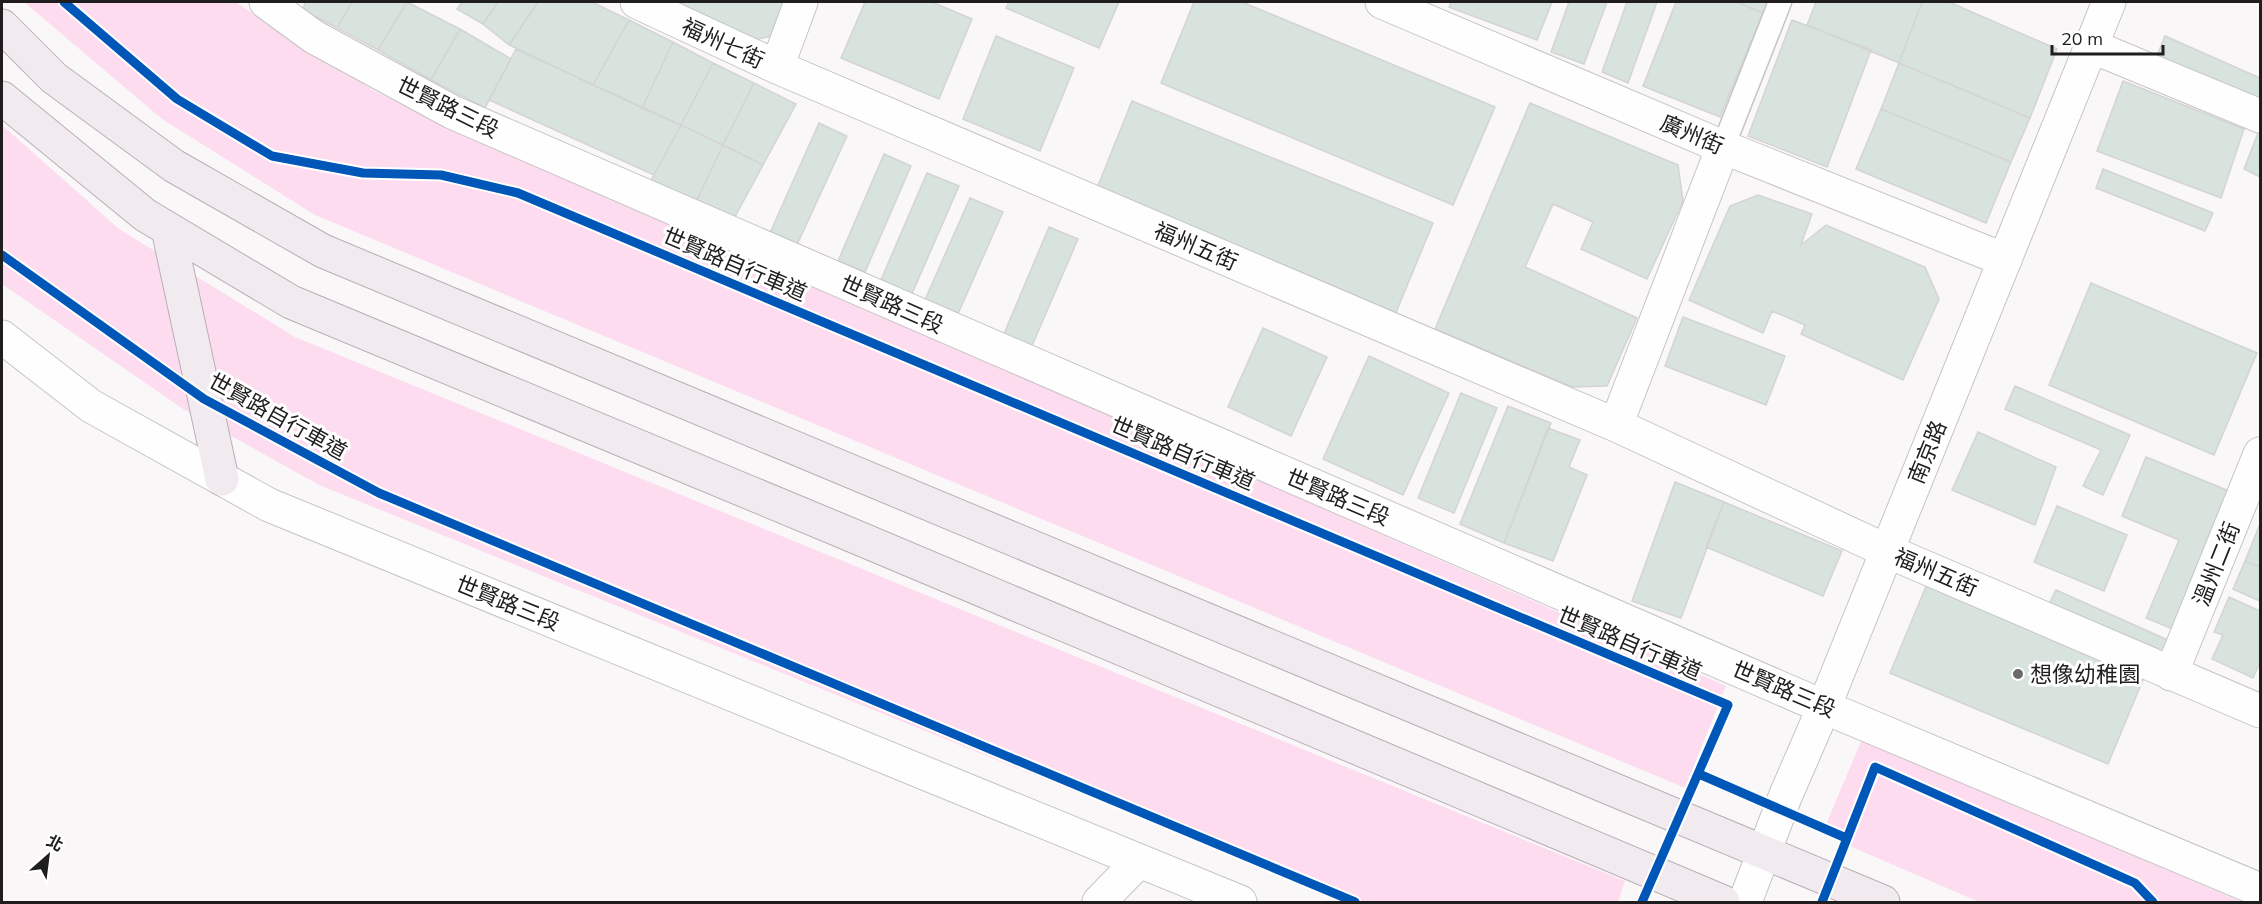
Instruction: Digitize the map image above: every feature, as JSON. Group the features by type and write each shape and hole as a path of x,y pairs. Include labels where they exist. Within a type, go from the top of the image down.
{"main road":[{"path":"2,26 54,78 174,166 323,250 1883,903"},
{"path":"2,98 145,215 291,302 859,538 1723,903"},
{"path":"168,229 222,479"}],"street":[{"name":"世賢路三段","path":"266,2 314,36 452,112 1824,707 2260,890"},
{"name":"福州七街","path":"637,2 777,68"},
{"path":"777,68 801,2"},
{"name":"廣州街","path":"1382,2 1723,147 2005,260"},
{"name":"南京路","path":"1745,903 1785,797 1824,707 2109,2"},
{"path":"2091,46 2260,116"},
{"name":"福州五街","path":"777,68 1616,424 1887,551 2260,711"},
{"path":"1616,424 1723,147"},
{"name":"世賢路三段","path":"2,337 91,405 269,505 1240,903"},
{"name":"溫州二街","path":"2171,674 2260,454"},
{"path":"1099,903 1139,861"}],"lane":[{"path":"1723,147 1780,2"}],"shaded area":[{"path":"24,2 235,2 376,92 1726,686 1685,788 315,215 162,119"},
{"path":"2,125 119,229 295,337 1625,881 1618,902 1347,902 319,485 183,409 2,284"},
{"path":"1862,739 2242,902 1979,902 1822,834"}],"building":[{"path":"305,2 352,2 337,28 303,10"},
{"path":"352,2 407,2 378,50 337,28"},
{"path":"407,2 460,29 431,80 378,50"},
{"path":"462,2 498,2 483,24 457,9"},
{"path":"498,2 538,2 509,45 483,24"},
{"path":"538,2 592,2 629,20 593,85 509,45"},
{"path":"673,2 797,2 784,33 759,39 737,38"},
{"path":"865,2 932,2 972,19 939,99 841,58"},
{"path":"1009,2 1119,2 1099,48 1006,8"},
{"path":"1194,2 1242,2 1495,107 1453,205 1161,83"},
{"path":"1451,2 1552,2 1537,40 1449,7"},
{"path":"1569,2 1607,2 1584,64 1551,52"},
{"path":"1627,2 1657,2 1628,83 1602,72"},
{"path":"1676,2 1736,2 1763,13 1720,117 1643,86"},
{"path":"1736,2 1768,2 1763,13"},
{"path":"1816,2 1922,2 1899,63 1807,25"},
{"path":"1922,2 1949,2 2057,49 2030,118 1899,63"},
{"path":"629,20 673,42 642,108 593,85"},
{"path":"1792,20 1871,50 1827,167 1748,136"},
{"path":"460,29 511,59 485,108 431,80"},
{"path":"996,36 1074,68 1040,151 963,119"},
{"path":"2165,36 2260,78 2260,108 2154,63"},
{"path":"673,42 713,63 681,125 642,108"},
{"path":"516,49 681,125 654,175 489,100"},
{"path":"713,63 754,83 723,145 681,125"},
{"path":"1899,63 2030,118 2011,162 1881,109"},
{"path":"2123,81 2244,129 2221,198 2097,151"},
{"path":"754,83 796,104 763,165 723,145"},
{"path":"1132,101 1433,223 1395,315 1095,193"},
{"path":"1530,103 1678,165 1683,201 1647,279 1581,249 1593,222 1553,204 1525,267 1637,318 1607,386 1572,387 1435,329"},
{"path":"1881,109 2011,162 1986,223 1856,169"},
{"path":"819,123 847,136 796,247 769,235"},
{"path":"681,125 723,145 693,208 648,186"},
{"path":"2260,128 2260,177 2244,169"},
{"path":"723,145 763,165 731,224 693,208"},
{"path":"884,154 911,166 865,272 838,261"},
{"path":"2103,169 2213,213 2205,231 2096,188"},
{"path":"927,173 959,186 911,296 880,282"},
{"path":"1758,195 1812,214 1801,245 1826,225 1925,267 1939,299 1903,380 1801,334 1805,325 1772,311 1763,333 1689,300 1730,206"},
{"path":"970,198 1003,212 957,316 924,302"},
{"path":"1049,227 1078,239 1031,348 1003,336"},
{"path":"2091,283 2257,353 2214,455 2049,385"},
{"path":"1683,317 1785,356 1766,405 1665,366"},
{"path":"1263,328 1327,357 1291,436 1228,407"},
{"path":"1369,356 1449,393 1403,495 1323,459"},
{"path":"2015,386 2130,435 2103,495 2083,486 2101,450 2005,409"},
{"path":"1461,393 1497,408 1454,513 1418,498"},
{"path":"1508,406 1551,423 1504,543 1460,524"},
{"path":"1548,428 1580,440 1569,467 1587,475 1553,561 1504,543"},
{"path":"1978,432 2056,467 2035,525 1952,490"},
{"path":"2146,457 2229,491 2173,629 2146,618 2179,540 2122,516"},
{"path":"1675,482 1724,502 1681,618 1632,601"},
{"path":"1724,502 1842,551 1823,596 1706,547"},
{"path":"2057,506 2127,535 2104,591 2034,562"},
{"path":"2260,524 2260,567 2245,561"},
{"path":"2245,561 2260,567 2260,601 2233,589"},
{"name":"想像幼稚園","path":"1927,584 2145,675 2108,764 1890,673"},
{"path":"2056,590 2170,641 2159,665 2044,614"},
{"path":"2229,597 2260,611 2260,662 2253,678 2212,659 2223,635 2214,632"}],"cycle path":[{"name":"世賢路自行車道","path":"64,2 177,99 272,156 363,173 441,175 518,193 1728,705 1642,902"},
{"name":"世賢路自行車道","path":"2,255 204,399 379,493 1355,902"},
{"path":"1822,902 1875,767 2135,883 2153,902"},
{"path":"1699,774 1846,838"}],"place":[{"name":"想像幼稚園","path":"2018,674"}]}
